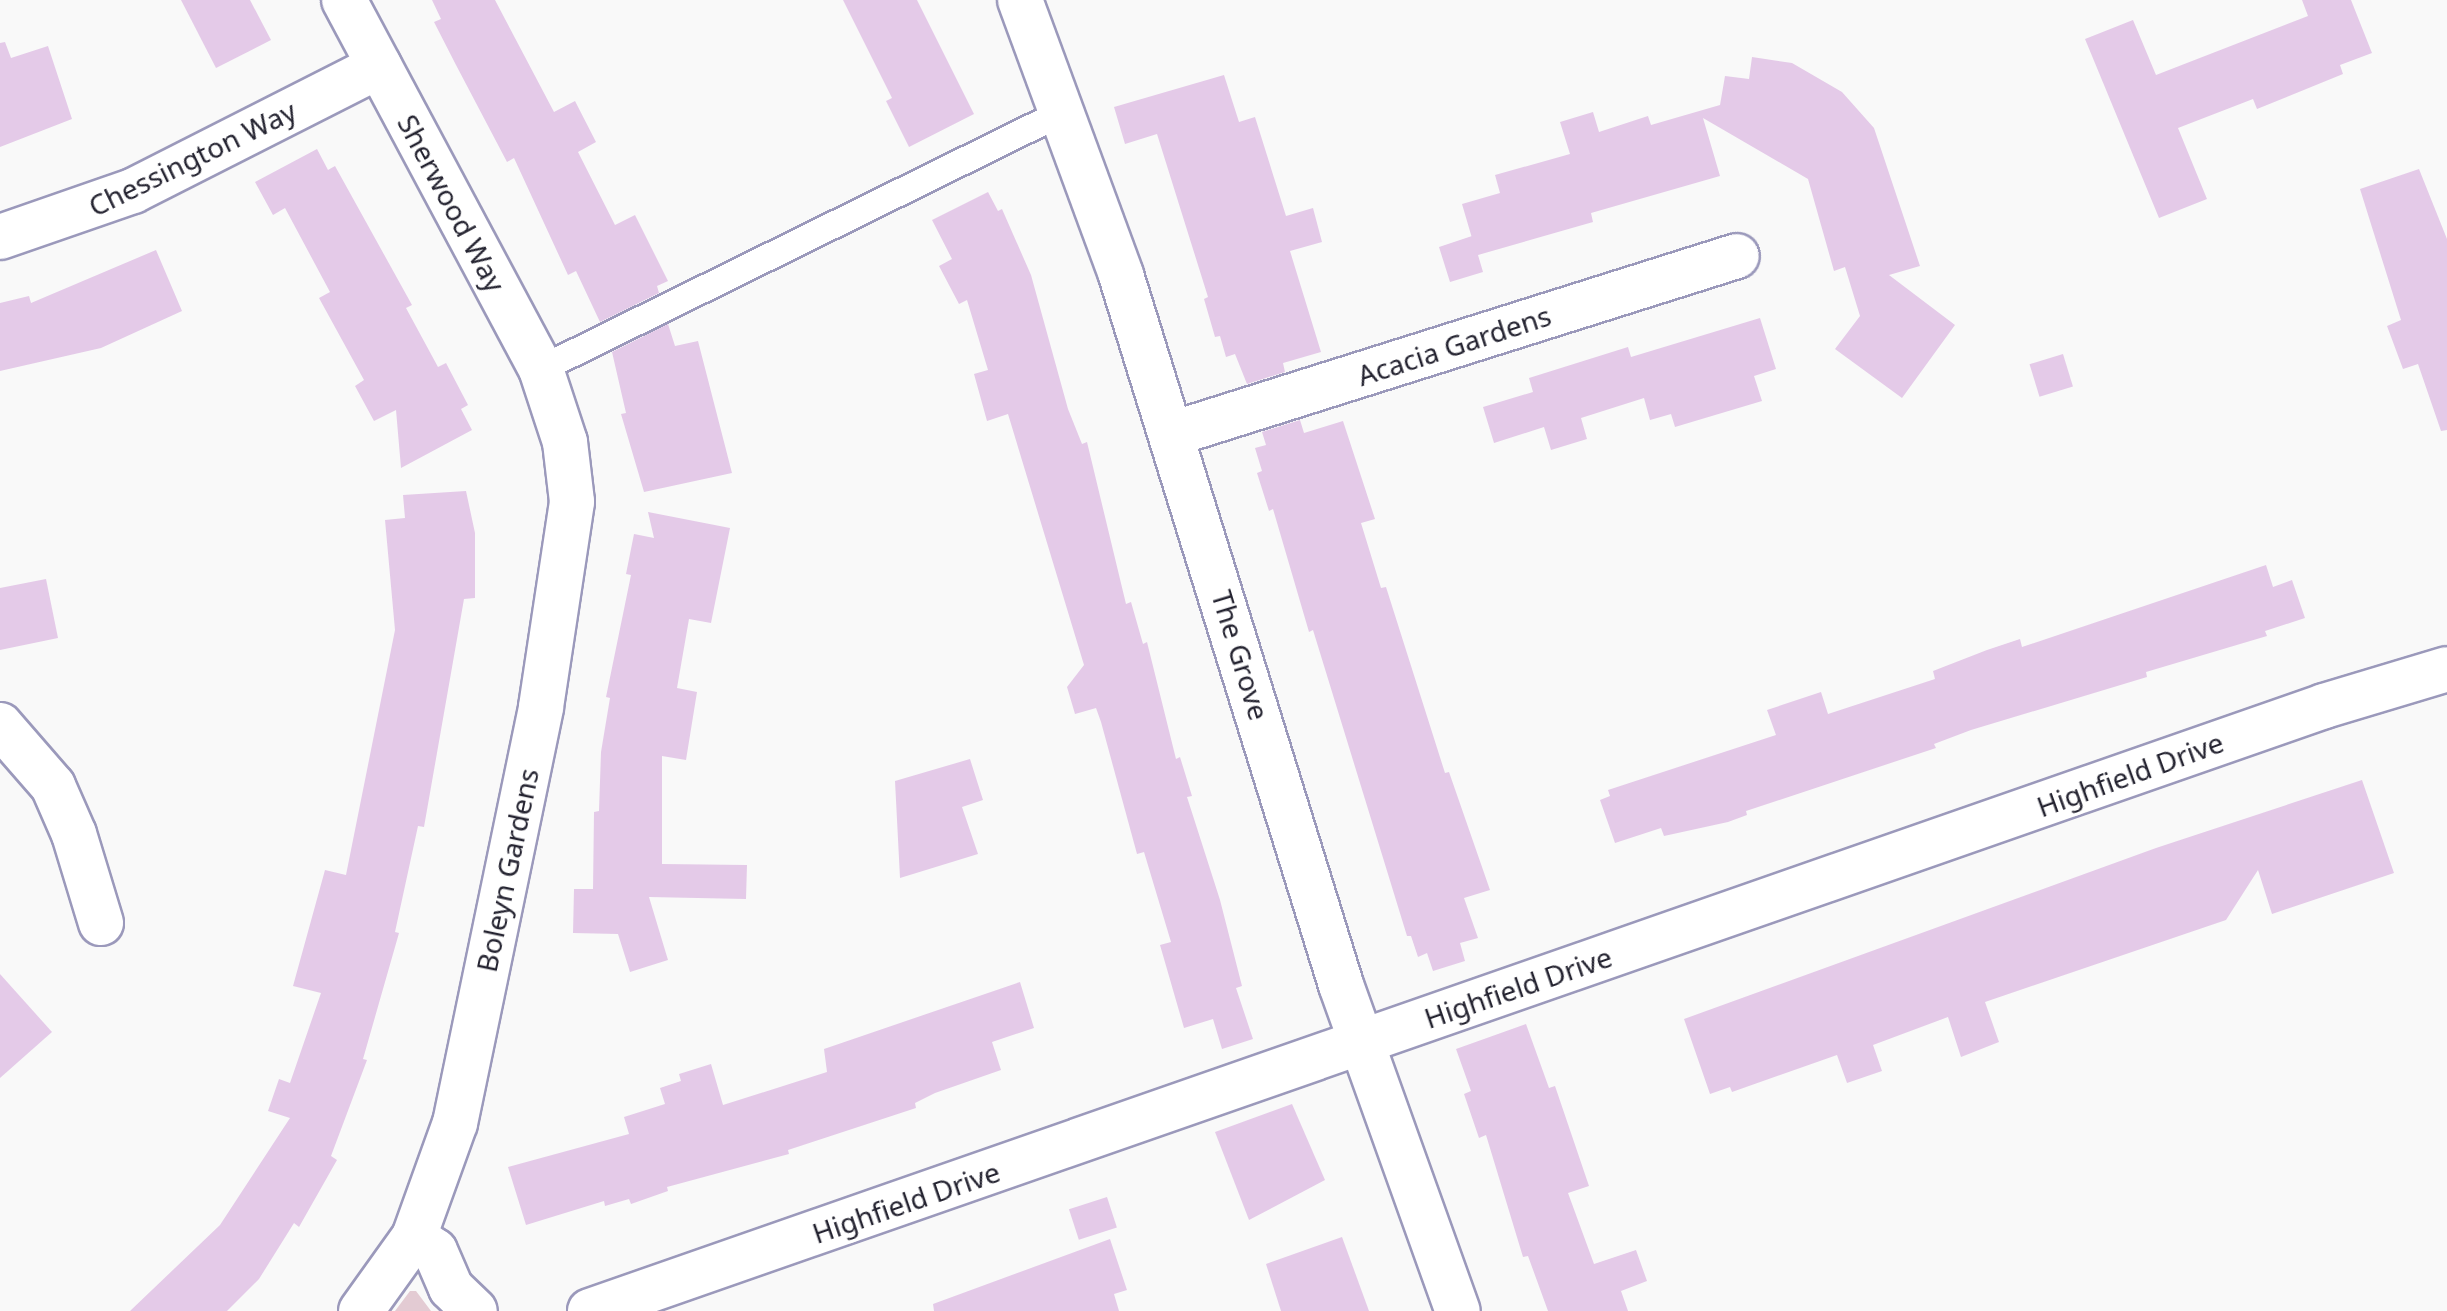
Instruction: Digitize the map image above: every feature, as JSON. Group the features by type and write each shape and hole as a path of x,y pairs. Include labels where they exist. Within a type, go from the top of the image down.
{"street":[{"name":"Sherwood Way","path":"344,0 549,388"},
{"name":"The Grove","path":"1020,0 1065,111 1172,434 1360,1040 1458,1311"},
{"name":"Chessington Way","path":"0,237 133,191 379,66"},
{"name":"Acacia Gardens","path":"1172,434 1737,256"},
{"name":"Boleyn Gardens","path":"361,1311 414,1237 455,1123 571,533 569,472 549,388"},
{"name":"Highfield Drive","path":"590,1311 2324,706 2447,669"},
{"path":"0,725 53,786 74,834 101,923"},
{"path":"414,1237 435,1251 451,1288 475,1311"}],"lane":[{"path":"549,388 1065,111"}],"shaded area":[{"path":"410,1291 416,1291 431,1311 395,1311"}],"building":[{"path":"181,0 250,0 271,40 216,68"},
{"path":"432,0 495,0 554,112 575,101 596,142 578,152 615,225 635,215 668,281 657,286 659,293 600,322 576,271 568,275 514,158 507,162 456,65 434,22 441,19"},
{"path":"843,0 917,0 974,114 909,147 886,101 892,98"},
{"path":"2302,0 2351,0 2372,53 2340,65 2343,74 2257,109 2253,99 2178,128 2207,199 2159,218 2085,39 2133,20 2156,75 2308,16"},
{"path":"5,42 11,58 48,46 72,119 0,147 0,43"},
{"path":"1752,57 1792,63 1842,92 1874,128 1920,266 1889,275 1955,325 1902,398 1835,349 1860,316 1845,267 1834,271 1808,179 1703,118 1720,176 1591,213 1593,222 1478,255 1483,272 1450,282 1439,247 1471,236 1462,204 1500,193 1495,175 1570,154 1560,122 1593,112 1599,132 1648,116 1651,125 1720,105 1725,76 1749,79"},
{"path":"1224,75 1239,122 1255,117 1286,216 1313,208 1322,242 1290,251 1321,352 1283,363 1285,372 1247,384 1235,354 1226,357 1220,336 1215,337 1204,299 1208,297 1157,134 1125,144 1114,107"},
{"path":"317,149 328,170 335,166 412,305 406,308 438,367 446,363 468,405 461,409 472,430 401,468 396,410 374,421 355,386 364,380 319,298 330,292 285,208 273,215 255,182"},
{"path":"2419,169 2447,239 2447,430 2441,431 2418,364 2403,369 2387,326 2401,320 2360,189"},
{"path":"988,192 998,211 1002,209 1031,275 1068,409 1082,444 1087,442 1126,604 1131,602 1143,644 1147,642 1176,759 1180,757 1192,796 1187,797 1220,900 1242,986 1236,988 1253,1039 1222,1049 1213,1019 1184,1028 1160,945 1171,942 1144,852 1137,854 1101,722 1096,708 1075,714 1067,687 1084,665 1008,414 987,421 974,374 988,370 967,300 959,304 939,266 952,259 932,220"},
{"path":"156,250 182,311 101,348 0,371 0,303 29,296 31,303"},
{"path":"1760,318 1776,369 1754,376 1762,401 1675,427 1671,414 1650,420 1644,398 1581,418 1587,439 1551,450 1544,427 1494,443 1483,407 1533,392 1529,378 1628,347 1631,357"},
{"path":"668,324 675,346 698,341 732,473 644,492 621,414 626,413 612,352"},
{"path":"2063,354 2073,387 2039,397 2030,364"},
{"path":"1300,420 1304,433 1343,421 1375,519 1361,523 1381,588 1386,587 1445,773 1449,772 1490,890 1464,898 1478,938 1460,943 1465,961 1433,971 1427,953 1418,957 1411,936 1407,936 1313,630 1309,632 1273,509 1269,511 1257,473 1262,471 1255,448 1266,445 1262,432"},
{"path":"466,491 475,533 475,598 464,599 424,827 418,826 395,932 399,933 363,1059 367,1060 331,1156 337,1160 299,1227 294,1223 259,1279 227,1311 130,1311 220,1225 290,1118 268,1111 279,1079 290,1083 321,993 293,986 325,870 346,875 395,630 385,520 405,518 403,495"},
{"path":"648,512 730,528 711,623 689,619 677,688 697,692 686,760 662,756 662,864 747,865 746,899 649,897 668,960 630,972 618,934 573,933 574,889 593,889 594,812 599,811 601,752 610,698 606,697 631,575 626,574 634,534 654,538"},
{"path":"2266,565 2273,587 2292,580 2305,618 2265,631 2267,636 2146,672 2147,677 1971,730 1934,744 1936,748 1746,811 1747,815 1728,822 1664,836 1661,828 1615,843 1600,800 1610,796 1608,790 1776,735 1767,710 1821,692 1828,714 1935,679 1933,671 1987,650 2020,639 2022,647"},
{"path":"46,579 58,638 0,650 0,588"},
{"path":"970,759 983,800 962,807 978,854 900,878 895,781"},
{"path":"2362,780 2394,873 2272,914 2258,870 2226,920 1985,1002 1999,1042 1961,1057 1948,1017 1873,1045 1882,1071 1847,1083 1837,1055 1732,1092 1730,1087 1710,1094 1684,1019 2156,848"},
{"path":"0,974 52,1032 0,1078"},
{"path":"1020,982 1034,1028 992,1042 1001,1070 935,1093 915,1103 916,1108 788,1150 789,1154 667,1187 668,1191 631,1204 629,1199 605,1206 604,1201 526,1225 508,1167 629,1134 624,1117 665,1104 660,1088 681,1081 679,1074 711,1064 723,1105 827,1072 824,1049"},
{"path":"1526,1024 1549,1088 1555,1086 1589,1186 1568,1193 1594,1264 1636,1250 1647,1281 1621,1291 1628,1311 1548,1311 1528,1256 1523,1257 1486,1135 1479,1138 1464,1094 1471,1091 1456,1049"},
{"path":"1292,1104 1325,1180 1249,1220 1215,1132"},
{"path":"1107,1197 1117,1227 1079,1240 1069,1209"},
{"path":"1342,1237 1369,1311 1281,1311 1266,1264"},
{"path":"1110,1239 1127,1290 1114,1294 1119,1311 934,1311 933,1304"}]}
